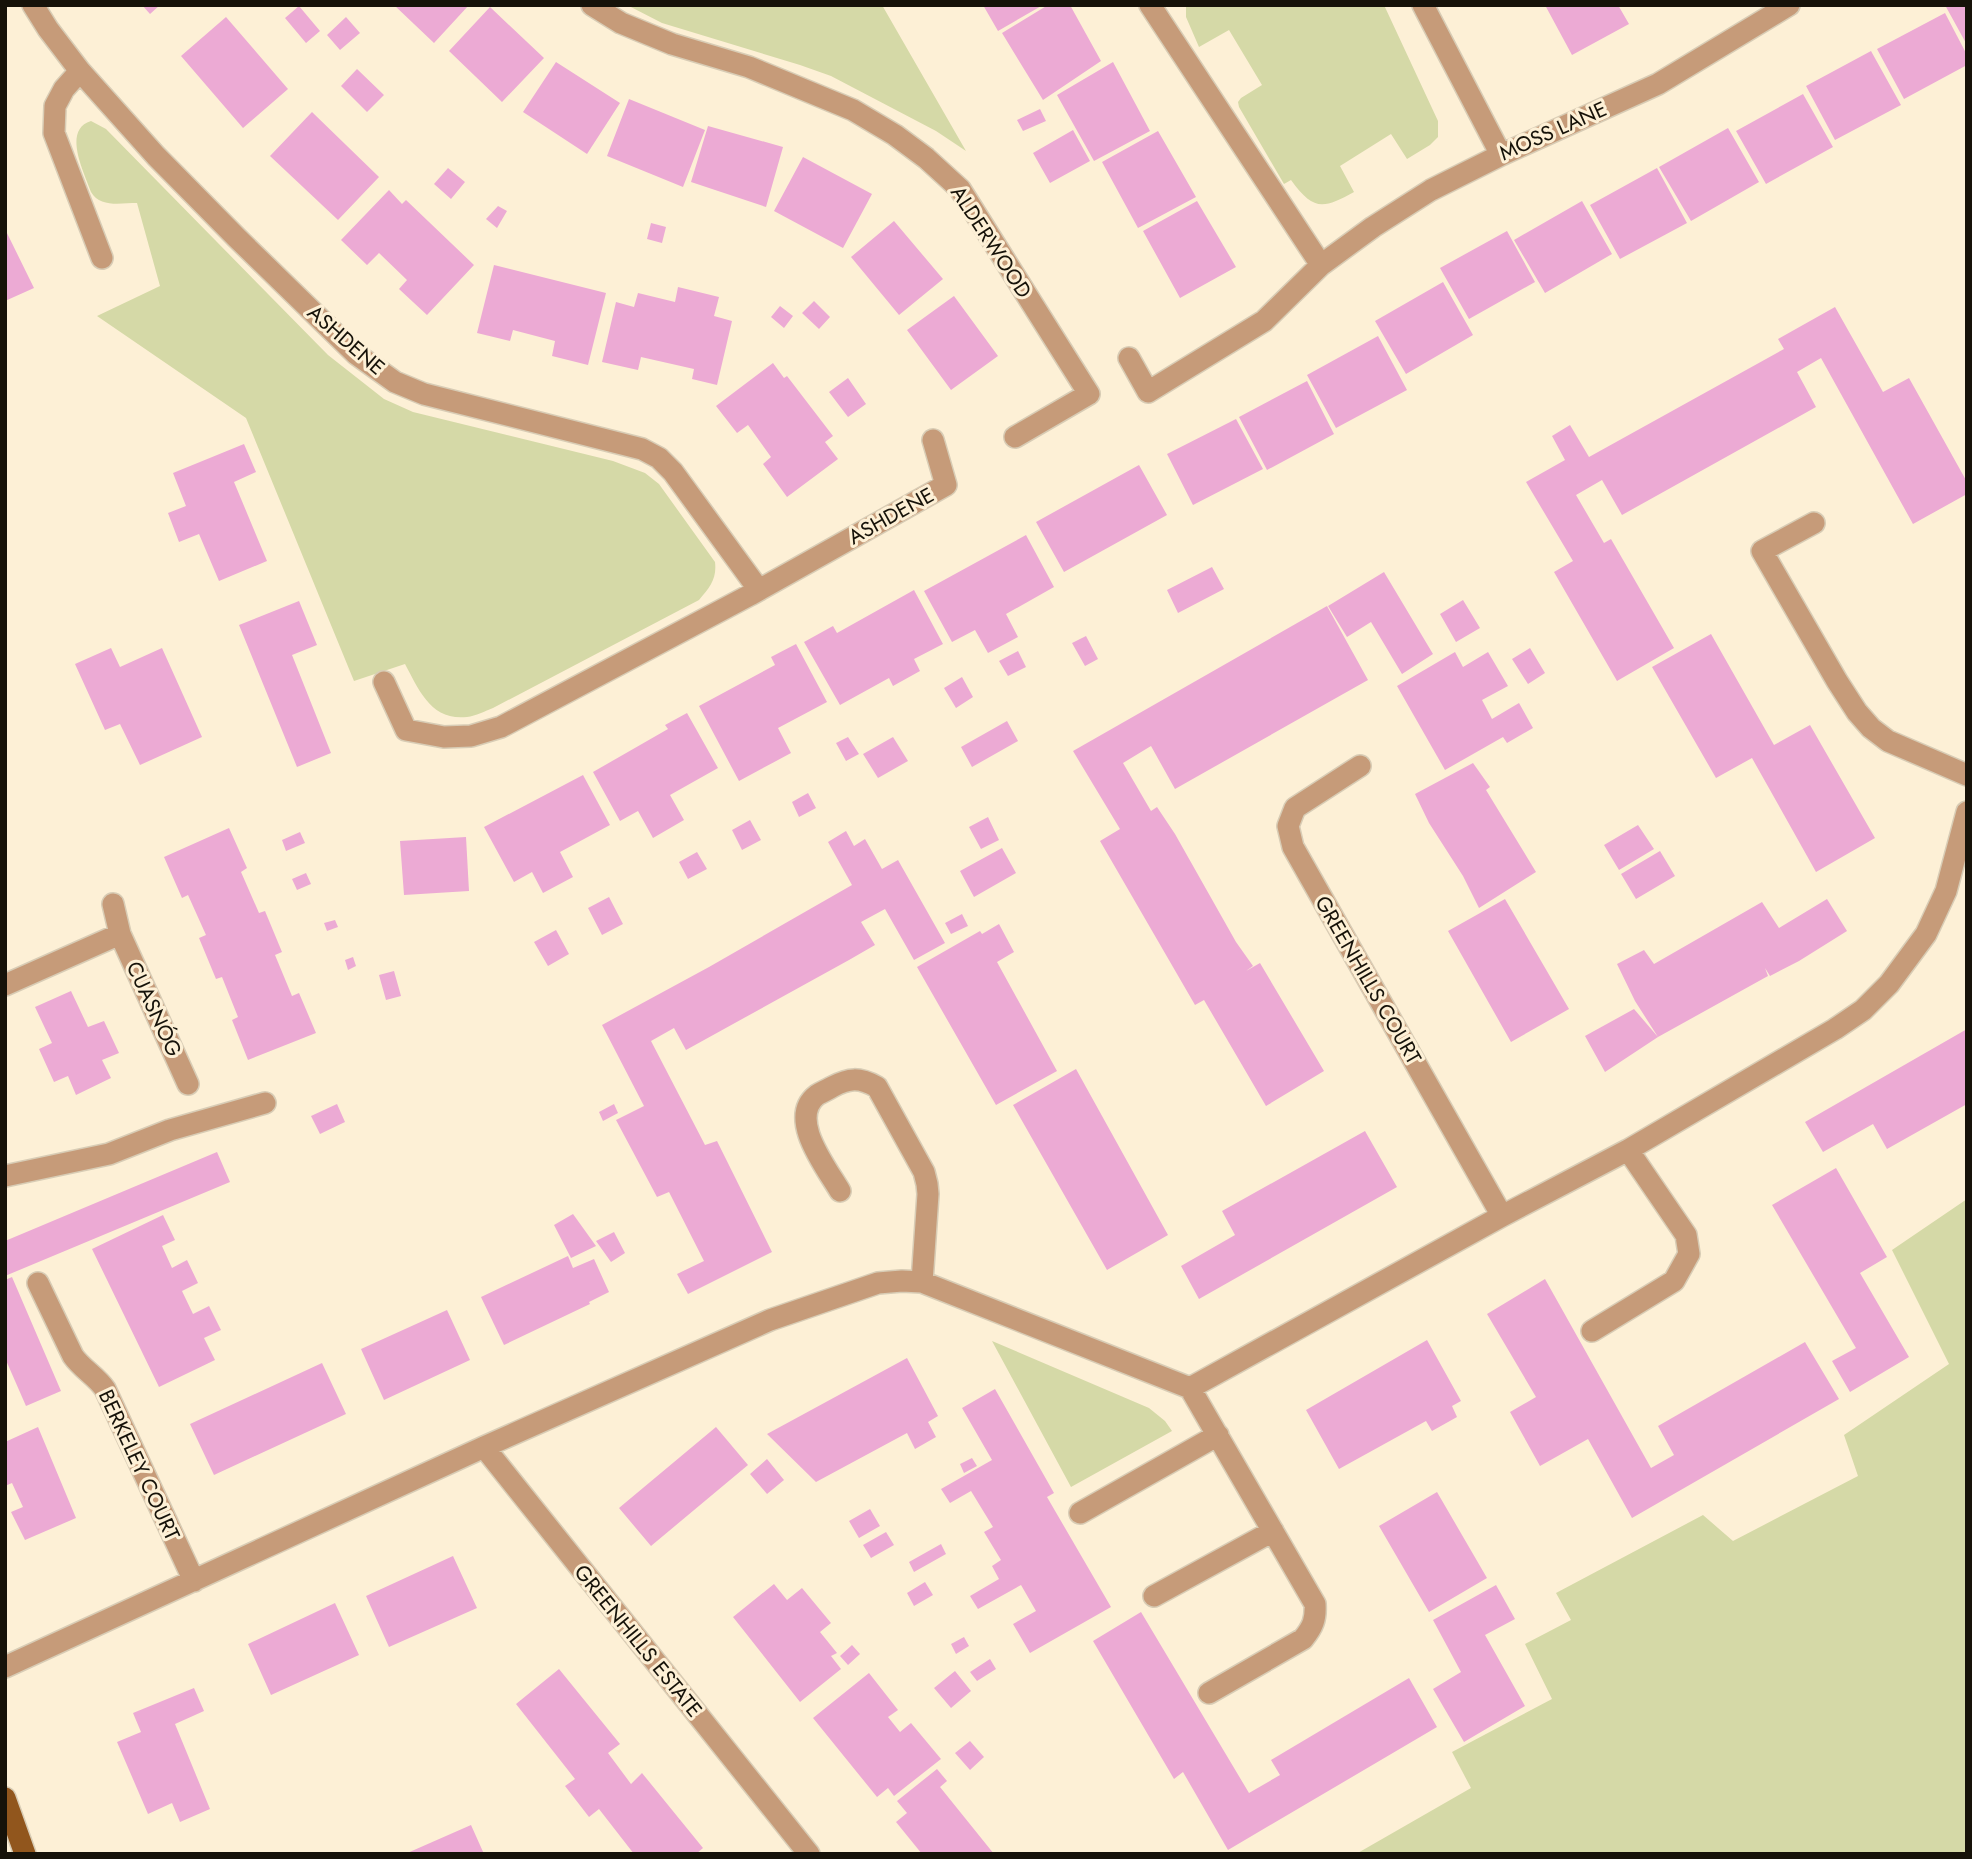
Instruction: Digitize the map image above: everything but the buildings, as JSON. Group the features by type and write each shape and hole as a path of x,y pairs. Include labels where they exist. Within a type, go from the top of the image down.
{"main road":[{"path":"5,1798 25,1854"}],"street":[{"name":"ASHDENE","path":"33,5 80,71 172,172 370,366 396,382 424,394 642,449 659,458 673,472 759,590"},
{"name":"ALDERWOOD","path":"592,5 621,23 672,44 749,66 853,110 895,135 926,158 960,189 1089,394 1015,437"},
{"path":"1150,5 1321,265"},
{"path":"1423,5 1501,155"},
{"name":"MOSS LANE","path":"1129,358 1148,392 1264,321 1321,265 1373,227 1431,190 1658,84 1789,5"},
{"path":"80,71 64,89 55,106 54,133 102,258"},
{"name":"ASHDENE","path":"384,682 406,730 444,737 471,736 501,727 759,590 946,485 933,440"},
{"path":"1814,523 1762,551 1837,681 1857,712 1871,728 1888,741 1967,775"},
{"name":"GREENHILLS COURT","path":"1360,766 1295,808 1288,826 1293,847 1502,1216"},
{"path":"1190,1388 1502,1216 1628,1150 1863,1010 1889,984 1926,934 1946,891 1967,812"},
{"name":"CUASNÓG","path":"113,904 120,934 188,1084"},
{"path":"5,985 120,934"},
{"path":"840,1191 808,1134 805,1119 808,1107 817,1095 844,1081 854,1078 866,1080 877,1087 924,1172 928,1194 922,1282"},
{"path":"5,1175 109,1154 170,1130 265,1103"},
{"path":"1591,1331 1674,1281 1689,1254 1686,1235 1628,1150"},
{"path":"5,1667 484,1447 770,1320 878,1283 902,1281 922,1282 1190,1388 1315,1604 1316,1617 1312,1628 1303,1639 1209,1693"},
{"name":"BERKELEY COURT","path":"38,1283 73,1356 80,1367 98,1379 105,1389 194,1581"},
{"path":"1080,1513 1219,1435"},
{"name":"GREENHILLS ESTATE","path":"484,1447 794,1844 809,1854"},
{"path":"1154,1596 1273,1531"}],"green space":[{"path":"627,5 882,5 966,151 936,131 831,76 662,23"},
{"path":"1186,5 1384,5 1438,121 1438,137 1407,159 1391,134 1340,166 1354,192 1326,204 1312,202 1291,180 1284,184 1239,107 1241,98 1262,85 1229,30 1199,47 1186,17"},
{"path":"91,121 106,129 328,355 384,399 413,412 613,461 645,473 659,484 715,562 714,578 706,591 699,600 474,716 455,717 435,709 421,693 405,664 354,681 246,418 97,316 160,286 137,203 105,203 91,192 80,163 76,142 82,126"},
{"path":"1967,1199 1967,1854 1356,1854 1471,1788 1452,1752 1552,1699 1525,1644 1571,1620 1556,1593 1703,1515 1733,1541 1858,1476 1844,1435 1949,1364 1892,1250"},
{"path":"992,1341 1149,1408 1165,1421 1172,1431 1071,1487"}]}
